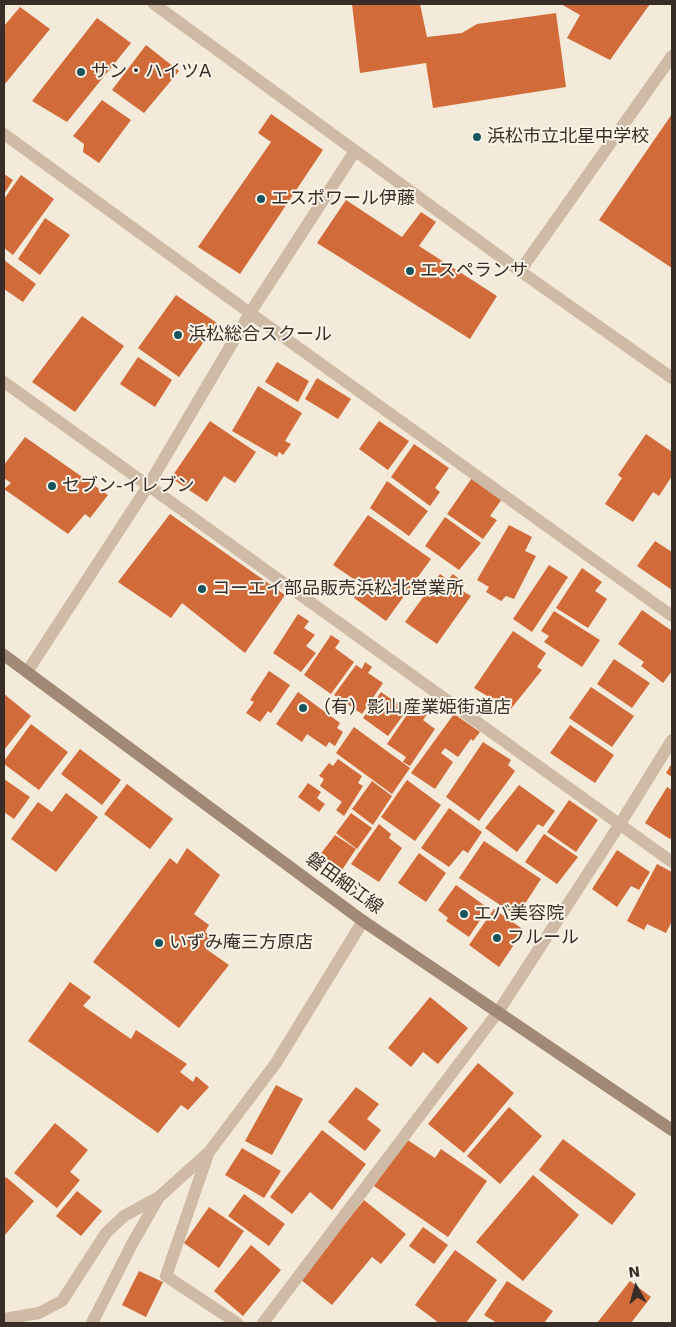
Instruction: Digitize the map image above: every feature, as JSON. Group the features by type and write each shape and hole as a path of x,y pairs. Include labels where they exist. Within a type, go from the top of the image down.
{"main road":[{"name":"磐田細江線","path":"5,658 27,672 363,920 672,1130"}],"street":[{"path":"154,4 520,271 672,378"},
{"path":"520,271 672,56"},
{"path":"4,134 672,616"},
{"path":"27,672 148,486 250,313 355,150"},
{"path":"4,382 672,862"},
{"path":"263,1323 498,1012 672,740"},
{"path":"4,1318 39,1313 62,1300 106,1233 124,1216 159,1197 209,1152 276,1063 363,920"},
{"path":"209,1152 166,1276 237,1323"},
{"path":"92,1323 132,1244 159,1197"}],"building":[{"path":"352,4 420,4 427,37 462,33 477,24 556,13 566,87 433,108 426,63 360,73"},
{"path":"561,4 650,4 610,60 567,38 580,15"},
{"path":"20,7 50,29 4,85 4,26"},
{"name":"サン・ハイツA","path":"97,18 131,43 67,122 32,101"},
{"path":"146,45 179,71 144,113 112,90"},
{"path":"102,100 131,120 99,163 83,152 84,144 73,136"},
{"name":"エスポワール伊藤","path":"271,114 323,150 240,274 198,247 271,142 258,133"},
{"path":"672,114 672,268 599,220"},
{"path":"4,174 13,180 4,194"},
{"path":"21,175 54,199 13,255 4,248 4,199"},
{"name":"エスペランサ","path":"346,200 402,237 421,212 436,222 419,246 497,296 470,339 317,243"},
{"path":"45,218 70,235 40,275 18,259"},
{"path":"4,260 36,284 23,302 4,289"},
{"name":"浜松総合スクール","path":"176,295 217,323 179,377 138,348"},
{"path":"82,316 124,346 75,412 32,382"},
{"path":"138,357 172,380 155,407 120,384"},
{"path":"277,362 309,381 298,402 265,382"},
{"path":"317,378 351,399 338,419 305,399"},
{"path":"258,386 302,413 285,441 291,444 283,455 279,452 277,457 232,431"},
{"path":"210,421 256,452 235,483 224,476 207,502 171,478"},
{"path":"379,421 409,441 388,470 359,449"},
{"path":"646,434 672,452 672,476 659,496 653,492 633,522 605,504 622,478 618,475"},
{"name":"セブン-イレブン","path":"25,437 108,495 90,518 85,514 68,534 4,489 11,483 4,478 4,465"},
{"path":"414,444 449,468 435,488 440,492 430,506 391,477"},
{"path":"472,478 502,499 490,516 497,520 483,539 447,514"},
{"path":"387,481 428,511 409,536 370,508"},
{"name":"コーエイ部品販売浜松北営業所","path":"170,514 285,595 245,653 182,603 171,618 118,582"},
{"path":"368,515 431,559 386,621 354,598 364,586 333,565"},
{"path":"445,517 481,543 459,570 425,546"},
{"path":"509,525 532,537 525,551 536,556 514,599 506,596 501,601 486,592 489,587 477,580"},
{"path":"655,541 672,552 672,590 637,566"},
{"path":"549,565 568,577 532,632 513,619"},
{"path":"582,568 602,582 595,591 607,599 588,628 556,608"},
{"path":"440,574 448,580 453,574 465,584 461,590 471,596 437,644 405,622"},
{"path":"642,610 672,631 672,671 663,683 641,666 644,662 618,644"},
{"path":"554,611 600,640 582,667 544,642 549,636 541,631"},
{"path":"298,614 309,621 304,628 315,635 306,646 316,653 301,672 273,653"},
{"path":"513,631 546,653 537,667 542,670 510,710 474,688"},
{"path":"331,635 340,641 335,648 354,662 331,694 304,675"},
{"path":"614,659 650,683 632,708 597,684"},
{"path":"365,662 372,667 368,673 383,683 362,714 334,695 356,665 362,669"},
{"path":"269,671 290,685 271,713 268,711 260,722 246,713 254,702 250,700"},
{"path":"591,687 634,716 612,747 569,718"},
{"name":"（有）影山産業姫街道店","path":"298,692 340,723 337,728 343,732 335,746 329,742 326,747 307,734 302,742 276,724"},
{"path":"381,692 407,710 388,736 363,718"},
{"path":"4,694 31,716 4,750"},
{"path":"415,703 428,713 423,720 435,729 410,766 403,762 406,757 387,744"},
{"path":"454,714 480,732 473,741 471,739 458,757 445,748 441,753 453,762 435,789 411,773"},
{"path":"31,724 68,752 39,790 4,764 4,761"},
{"path":"570,725 614,755 595,783 550,753"},
{"path":"354,727 410,768 392,794 336,753"},
{"path":"483,742 511,760 508,765 515,771 479,821 446,797"},
{"path":"80,749 121,780 102,805 61,774"},
{"path":"338,759 362,776 358,783 363,786 344,816 336,810 342,802 320,786 324,779 319,776 329,763 333,766"},
{"path":"672,763 672,777 666,773"},
{"path":"4,779 30,797 14,819 4,812"},
{"path":"407,780 441,805 415,841 381,817"},
{"path":"372,781 392,796 373,825 352,809"},
{"path":"308,783 321,792 317,798 325,804 319,812 298,797"},
{"path":"127,784 173,819 150,849 104,814"},
{"path":"519,785 555,811 543,827 538,824 517,852 485,828"},
{"path":"667,787 672,790 672,836 670,839 645,823"},
{"path":"66,793 98,817 56,872 11,839 38,802 52,812"},
{"path":"569,800 598,820 576,852 547,832"},
{"path":"449,808 482,832 468,853 463,850 449,867 421,848"},
{"path":"351,813 372,828 357,849 336,833"},
{"path":"379,824 391,834 389,838 402,848 379,882 351,864"},
{"path":"544,834 578,857 557,884 525,862"},
{"path":"335,835 356,849 342,870 319,856"},
{"path":"484,841 541,879 517,916 459,878"},
{"name":"いずみ庵三方原店","path":"187,848 220,875 194,914 209,925 205,932 214,937 206,949 229,965 179,1028 93,962 170,858 177,864"},
{"path":"617,850 650,872 639,890 631,886 617,907 592,889"},
{"path":"419,853 446,873 426,902 398,883"},
{"path":"657,864 672,872 672,921 666,933 647,924 644,930 627,921"},
{"name":"エバ美容院","path":"456,885 488,908 469,937 446,921 448,918 438,910"},
{"name":"フルール","path":"494,909 524,930 499,967 469,945"},
{"path":"70,982 91,997 83,1006 131,1039 136,1030 187,1064 180,1072 193,1082 196,1076 209,1087 188,1110 181,1105 158,1133 28,1041"},
{"path":"430,997 468,1028 438,1064 423,1052 411,1067 388,1048"},
{"path":"478,1063 514,1093 464,1153 428,1124"},
{"path":"276,1085 303,1099 272,1155 245,1141"},
{"path":"356,1087 379,1104 367,1119 381,1130 365,1151 328,1122"},
{"path":"509,1107 542,1136 500,1184 467,1156"},
{"path":"55,1123 88,1150 70,1172 80,1180 57,1208 14,1173"},
{"path":"322,1130 366,1164 332,1210 310,1192 292,1214 270,1197"},
{"path":"406,1139 435,1158 441,1149 487,1181 448,1237 374,1186"},
{"path":"563,1139 636,1194 612,1225 539,1170"},
{"path":"242,1148 281,1171 264,1198 225,1175"},
{"path":"533,1175 579,1215 523,1281 476,1242"},
{"path":"6,1177 34,1201 4,1236 4,1180"},
{"path":"77,1191 102,1211 81,1236 56,1216"},
{"path":"244,1194 285,1224 269,1246 228,1216"},
{"path":"364,1200 406,1234 381,1264 372,1257 332,1305 300,1279"},
{"path":"209,1207 244,1231 219,1268 184,1243"},
{"path":"423,1227 448,1245 434,1264 409,1246"},
{"path":"251,1245 281,1270 243,1316 214,1291"},
{"path":"455,1250 497,1280 466,1323 439,1323 415,1305"},
{"path":"139,1271 163,1282 146,1317 122,1305"},
{"path":"507,1281 553,1311 544,1323 497,1323 484,1315"},
{"path":"630,1281 651,1297 631,1323 597,1323"}],"place":[{"name":"サン・ハイツA","path":"81,72"},
{"name":"浜松市立北星中学校","path":"477,137"},
{"name":"エスポワール伊藤","path":"261,199"},
{"name":"エスペランサ","path":"410,271"},
{"name":"浜松総合スクール","path":"178,335"},
{"name":"セブン-イレブン","path":"52,486"},
{"name":"コーエイ部品販売浜松北営業所","path":"202,589"},
{"name":"（有）影山産業姫街道店","path":"303,708"},
{"name":"エバ美容院","path":"464,914"},
{"name":"フルール","path":"497,938"},
{"name":"いずみ庵三方原店","path":"159,943"}]}
